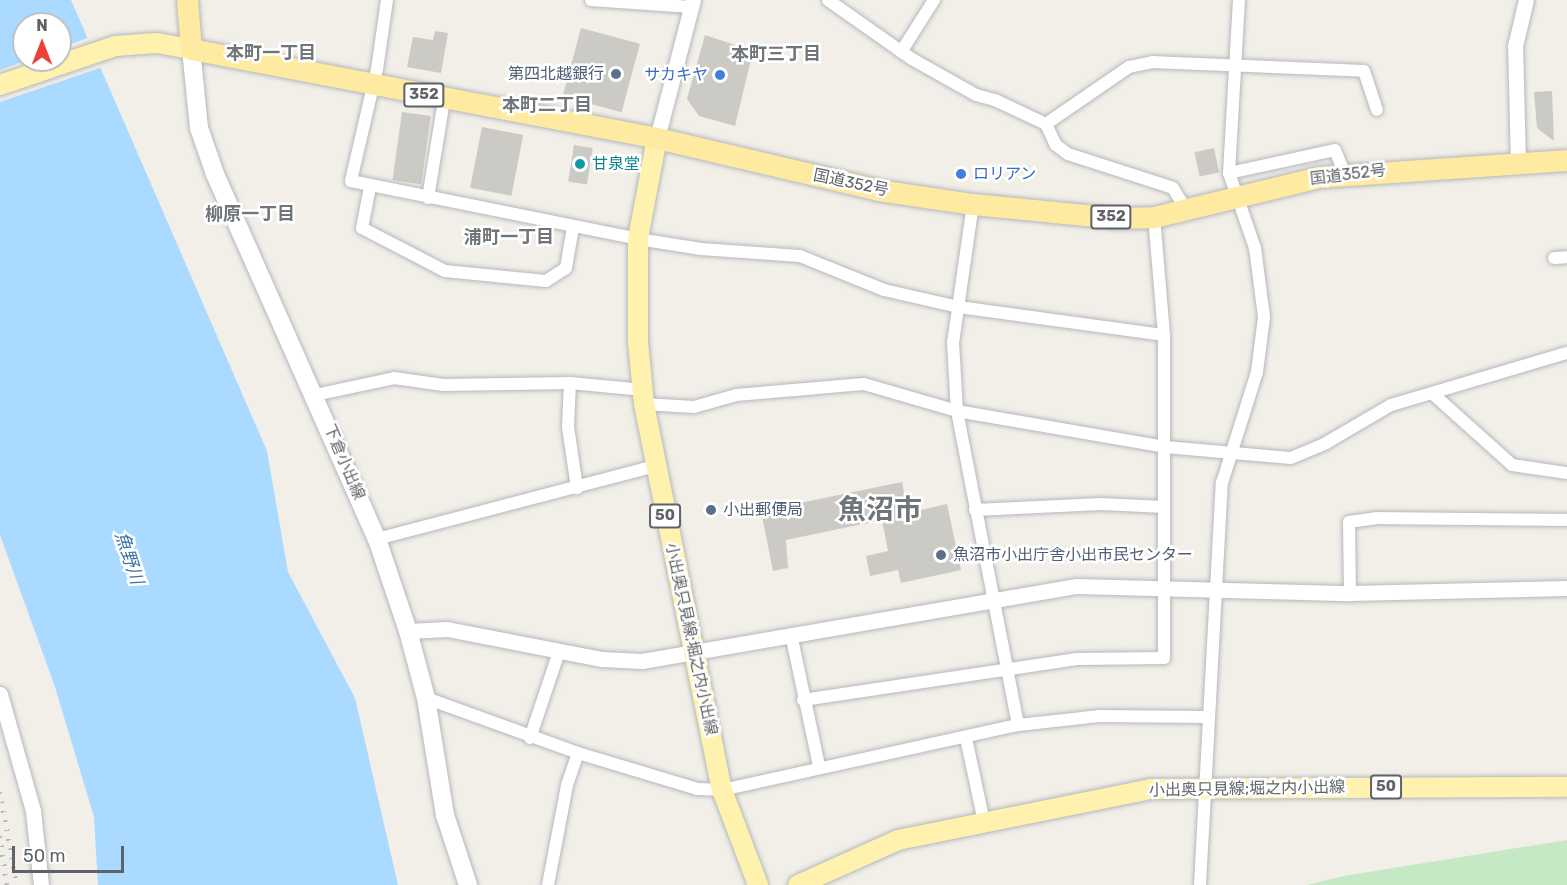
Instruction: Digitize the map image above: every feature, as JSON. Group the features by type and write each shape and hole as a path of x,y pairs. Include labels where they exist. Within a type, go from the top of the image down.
{"highway":[{"path":"187,0 191,50"},
{"name":"国道352号","path":"191,50 444,100 657,138 878,190 973,204 1115,218 1154,217 1187,212 1319,177 1567,160"}],"main road":[{"path":"0,85 97,50 135,44 191,50"},
{"name":"下倉小出線","path":"191,50 199,128 215,174 377,539 408,631 426,698 444,815 468,885"},
{"name":"小出奥只見線;堀之内小出線","path":"657,138 638,239 638,342 644,397 655,466 722,790 758,885"},
{"name":"小出奥只見線;堀之内小出線","path":"798,885 898,840 1151,789 1567,787"}],"street":[{"path":"387,0 374,85 351,181 370,187 638,239 701,249 800,256 884,290 959,307 1164,335"},
{"path":"591,0 692,4 657,138"},
{"path":"828,0 901,52 976,95 995,100 1046,124 1056,145 1068,154 1102,168 1173,188 1187,212"},
{"path":"901,52 934,0"},
{"path":"1200,885 1222,483 1257,372 1264,317 1255,248 1229,172 1239,0"},
{"path":"1518,165 1515,46 1526,0"},
{"path":"1046,124 1129,67 1152,62 1234,63 1364,71 1377,110"},
{"path":"428,198 444,100"},
{"path":"1229,172 1335,150 1345,175"},
{"path":"370,187 362,228 445,271 546,281 566,267 573,227"},
{"path":"973,204 953,342 957,411 1018,725"},
{"path":"803,700 1077,659 1164,658 1164,335 1154,217"},
{"path":"1554,258 1567,257"},
{"path":"315,395 393,378 444,385 570,383 694,406 736,395 864,384 957,411 1165,447 1229,455 1291,458 1326,443 1390,405 1567,353"},
{"path":"570,383 568,427 577,488"},
{"path":"1433,394 1512,465 1567,473"},
{"path":"377,539 655,466"},
{"path":"975,510 1101,504 1164,507"},
{"path":"1350,593 1349,522 1376,518 1567,520"},
{"path":"408,631 447,629 559,651 642,661 694,654 791,634 994,598 1077,586 1350,593 1567,588"},
{"path":"791,634 803,700 819,766"},
{"path":"530,738 559,651"},
{"path":"0,694 33,812 41,885"},
{"path":"426,698 530,738 578,753 697,789 722,790 819,766 966,738 1018,725 1099,716 1208,717"},
{"path":"966,738 984,822"},
{"path":"549,885 567,785 578,753"}],"green space":[{"path":"1567,840 1567,885 1307,885 1344,876"}],"water":[{"name":"魚野川","path":"0,0 71,0 267,451 288,572 355,698 398,885 98,885 94,817 55,687 0,535"}],"pier":[{"path":"90,37 103,67 0,102 0,70 12,66 12,72 72,72 72,44"}],"building":[{"path":"581,28 640,44 622,112 563,97"},
{"path":"435,31 448,33 441,73 407,67 413,37 433,40"},
{"name":"サカキヤ","path":"705,35 753,51 735,126 699,116 687,99"},
{"path":"1552,91 1554,141 1537,128 1534,92"},
{"path":"402,112 431,116 421,184 392,180"},
{"path":"482,127 523,135 511,196 470,188"},
{"name":"甘泉堂","path":"574,145 593,148 587,185 568,182"},
{"path":"1214,148 1219,172 1200,177 1194,152"},
{"path":"902,482 908,513 947,504 961,570 901,583 898,570 870,576 866,556 888,551 882,520 786,540 788,568 773,571 762,516 791,510 790,505"}],"railway":[{"path":"0,792 17,885"},
{"path":"0,836 7,885"}],"place":[{"name":"第四北越銀行","path":"616,74"},
{"name":"サカキヤ","path":"720,75"},
{"name":"甘泉堂","path":"580,164"},
{"name":"ロリアン","path":"961,174"},
{"name":"小出郵便局","path":"711,510"},
{"name":"魚沼市小出庁舎小出市民センター","path":"941,555"}],"district":[{"name":"本町一丁目","path":"271,53"},
{"name":"本町三丁目","path":"776,54"},
{"name":"本町二丁目","path":"547,105"},
{"name":"柳原一丁目","path":"250,214"},
{"name":"浦町一丁目","path":"509,237"},
{"name":"魚沼市","path":"880,510"}]}
